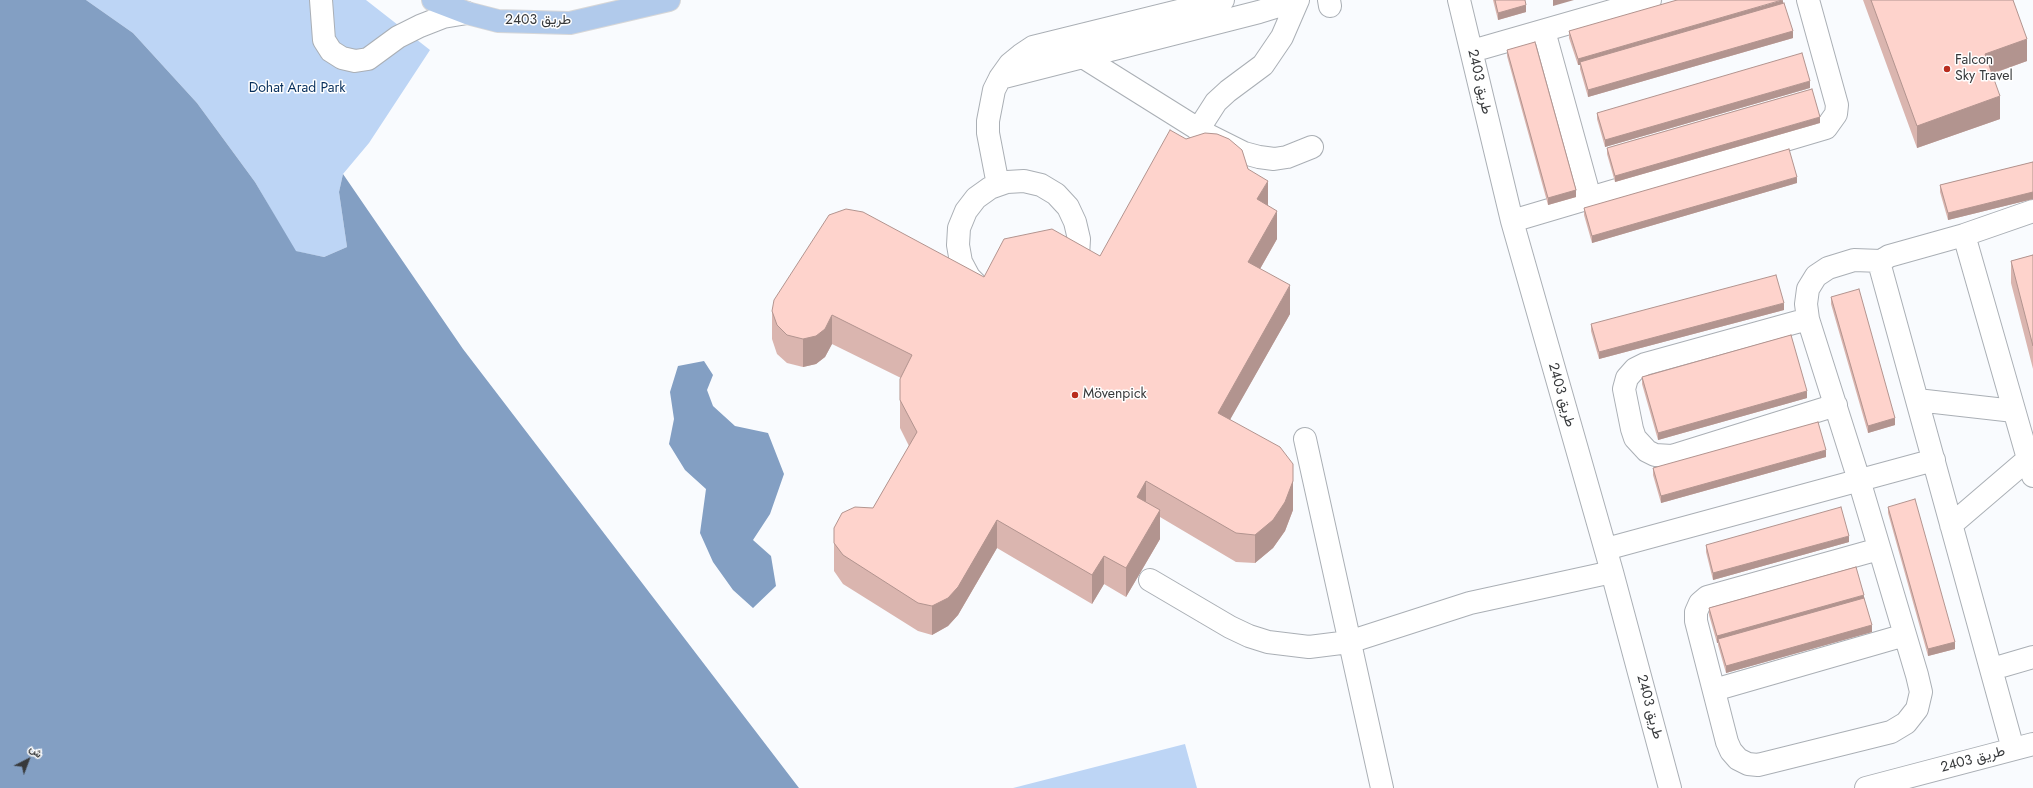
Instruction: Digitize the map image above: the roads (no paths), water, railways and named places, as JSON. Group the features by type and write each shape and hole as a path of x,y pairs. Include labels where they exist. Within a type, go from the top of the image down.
{"main road":[{"name":"طريق 2403","path":"432,0 498,21 570,23 669,0"}],"lane":[{"path":"321,0 324,40 331,51 336,55 355,61 368,59 398,37 420,26 443,17 467,12"},
{"path":"998,185 988,133 988,121 994,90 1010,64 1033,47 1223,0"},
{"path":"1000,78 1259,12 1298,0"},
{"path":"1198,130 1216,102 1228,91 1263,65 1282,37 1298,0"},
{"name":"طريق 2403","path":"1459,0 1512,221 1606,549 1670,788"},
{"path":"1472,51 1650,0"},
{"path":"1512,221 1826,128 1836,114 1837,105 1808,0"},
{"path":"1117,26 1119,48"},
{"path":"1544,31 1590,198"},
{"path":"1083,57 1198,130 1222,143 1259,157 1287,157 1312,147"},
{"path":"990,295 981,290 969,277 961,262 958,245 959,228 966,212 976,198 990,188 1007,182 1024,181 1041,185 1056,194 1068,207 1075,222 1079,239 1078,256 1073,270"},
{"path":"1879,549 1708,597 1700,603 1696,612 1696,621 1727,742 1731,751 1738,759 1748,764 1758,765 1891,732 1906,724 1910,719 1917,709 1921,692 1859,480 1808,318 1806,304 1808,289 1816,276 1828,268 1841,263 1854,260 1881,262 1889,256 1964,235 2033,211"},
{"path":"1951,525 2031,468 1964,235"},
{"path":"1881,262 1881,271 1992,669 2023,746"},
{"path":"1808,318 1645,364 1635,370 1627,378 1624,389 1632,429 1640,445 1646,451 1659,456 1672,456 1836,405"},
{"path":"1917,400 2014,411"},
{"path":"1305,439 1348,642 1382,788"},
{"path":"1606,549 1934,460"},
{"path":"1150,580 1230,627 1268,642 1309,647 1348,642 1470,604 1612,572"},
{"path":"1714,690 1905,635"},
{"path":"1992,669 2033,658"},
{"name":"طريق 2403","path":"1866,788 2023,746"}],"place":[{"name":"Falcon Sky Travel","path":"1947,69"},
{"name":"Mövenpick","path":"1075,395"}],"park label":[{"name":"Dohat Arad Park","path":"297,89"}]}
